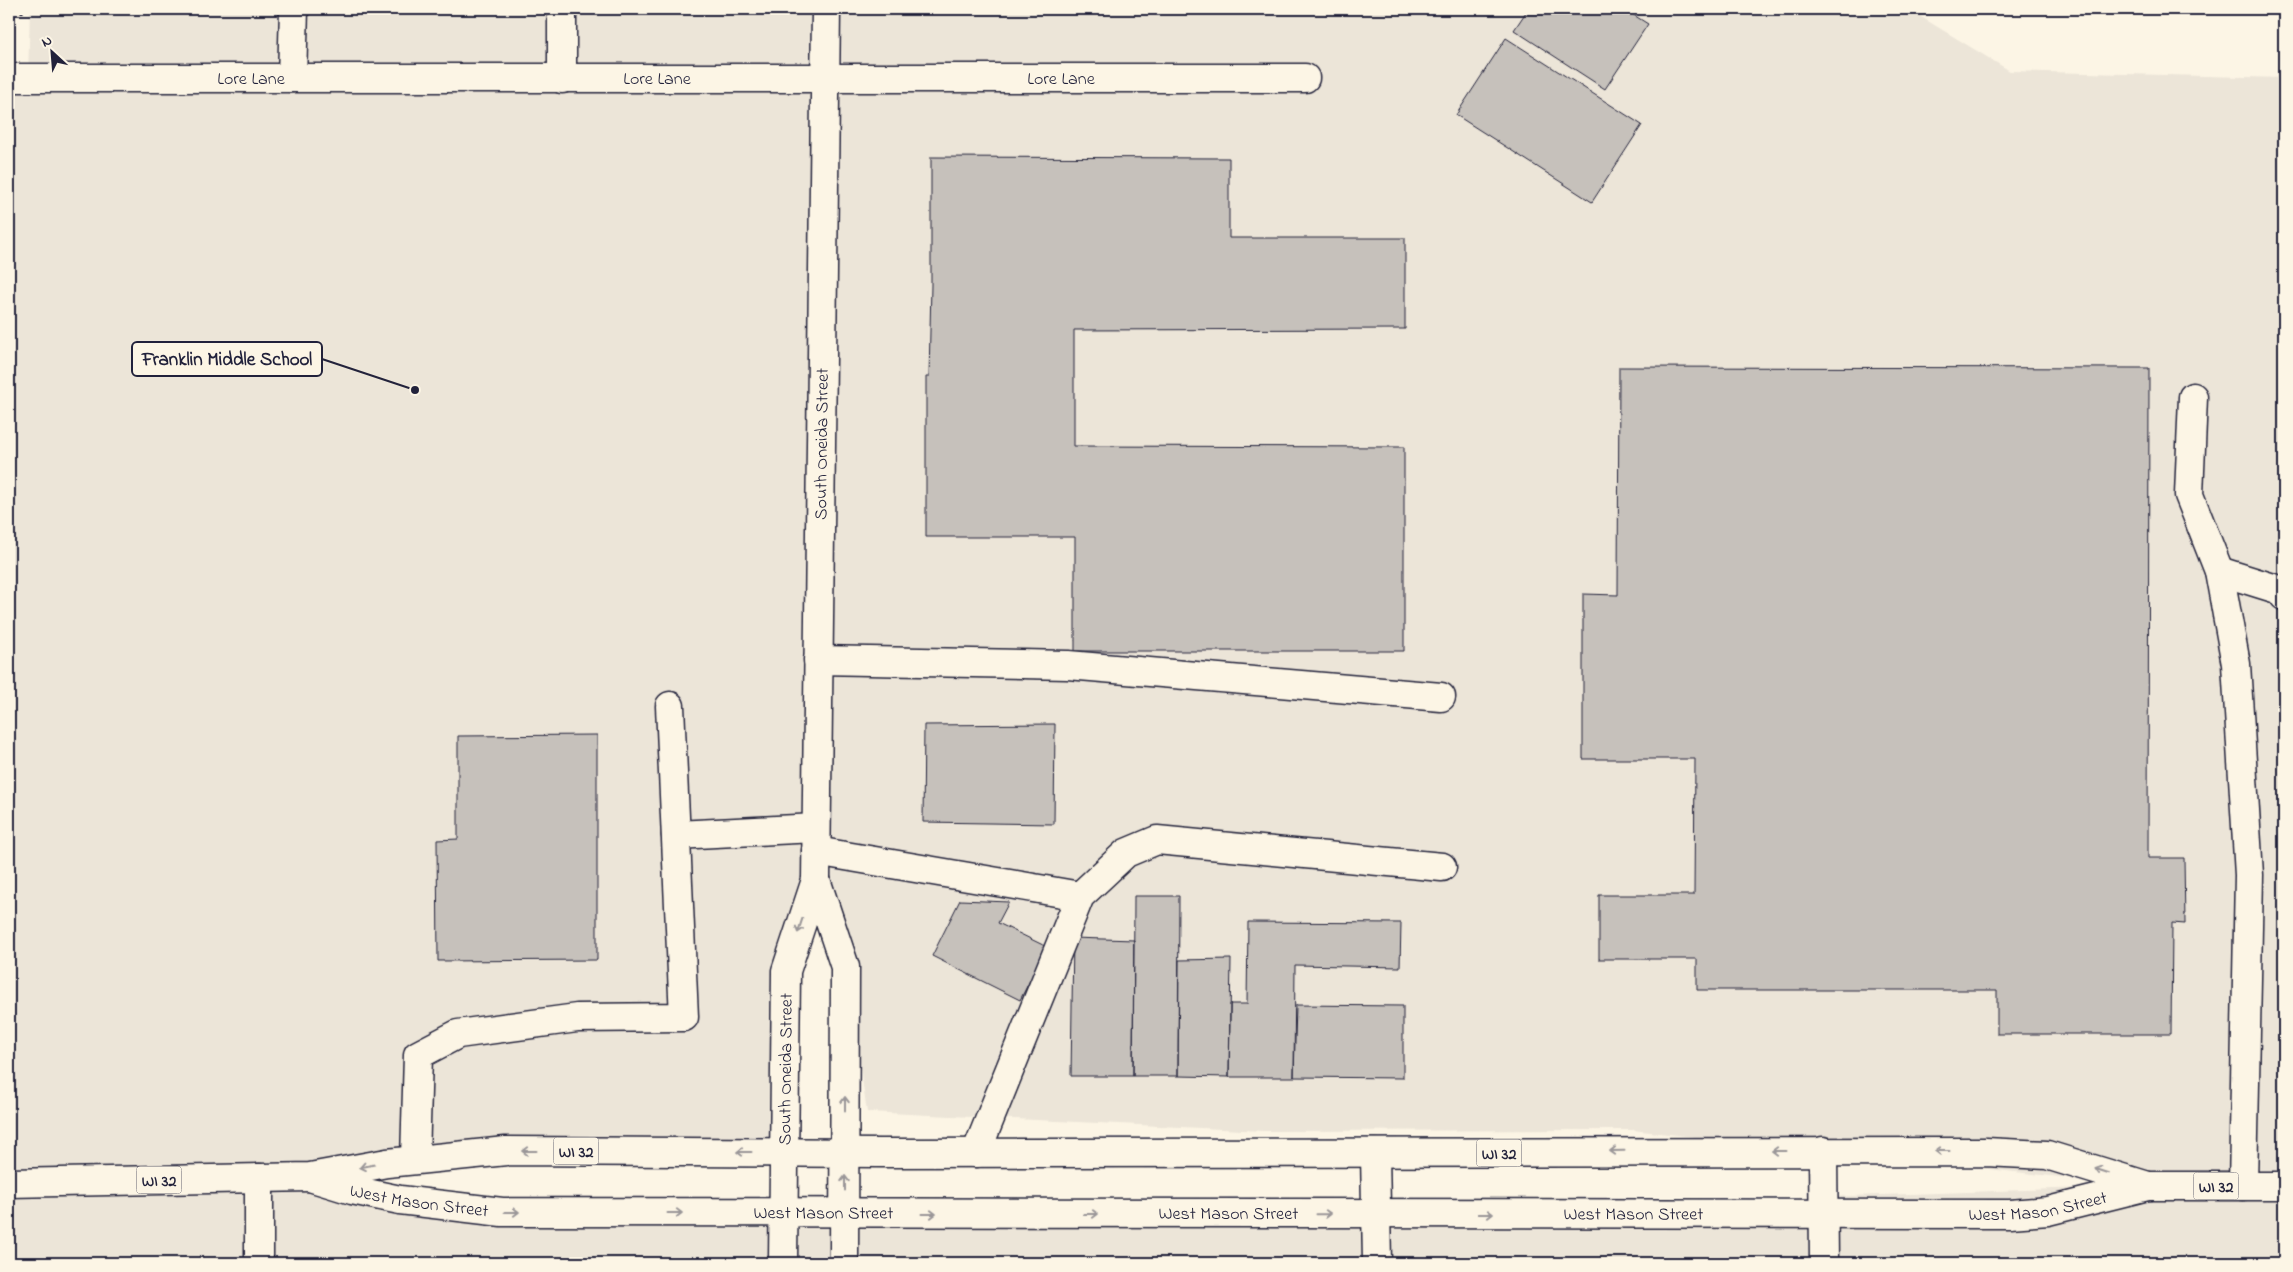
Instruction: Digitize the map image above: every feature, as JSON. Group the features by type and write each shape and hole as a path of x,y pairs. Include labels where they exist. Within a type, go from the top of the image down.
{"main road":[{"path":"292,78 294,9"},
{"path":"562,9 562,79"},
{"name":"South Oneida Street","path":"783,1263 782,1213 786,971 816,880 826,9"},
{"name":"Lore Lane","path":"9,78 1305,78"},
{"path":"2193,397 2189,495 2219,571 2236,664 2249,875 2243,1186"},
{"path":"2219,571 2280,590 2284,596"},
{"path":"818,660 1068,665 1441,697"},
{"path":"415,1159 418,1055 458,1034 577,1018 684,1017 670,706"},
{"path":"676,835 816,840 1080,896"},
{"path":"976,1153 1080,896 1126,853 1157,840 1442,867"},
{"name":"South Oneida Street","path":"816,880 845,967 844,1263"},
{"name":"West Mason Street","path":"9,1183 310,1177 387,1162 506,1151 1375,1153 1823,1151 1986,1152 2047,1156 2148,1186"},
{"path":"1823,1151 1824,1263"},
{"path":"1375,1153 1377,1263"},
{"name":"West Mason Street","path":"310,1177 352,1190 400,1200 502,1212 845,1214 1824,1214 2029,1212 2048,1211 2148,1186 2284,1186"},
{"path":"258,1178 259,1263"}],"path":[{"path":"22,9 22,17"}],"shaded area":[{"path":"30,9 1908,9 2010,71 2284,78 2284,1263 9,1263 9,78 28,77","holes":["816,881 845,967 867,1112 1263,1131 1632,1130 2143,1186 1299,1215 400,1200 311,1177 506,1151 783,1153 786,971"]}],"building":[{"path":"1528,9 1624,9 1648,24 1605,89 1514,30"},
{"path":"1506,38 1642,125 1592,202 1456,115"},
{"path":"931,157 1229,158 1229,238 1405,238 1405,329 1074,330 1074,446 1404,447 1404,651 1075,651 1075,537 926,537 926,377 929,377"},
{"path":"1619,367 2149,368 2148,858 2184,858 2185,924 2172,923 2171,1034 1997,1034 1997,990 1697,990 1697,959 1599,959 1599,895 1694,895 1695,759 1583,759 1583,594 1618,595"},
{"path":"1055,724 1054,824 923,822 924,725"},
{"path":"597,735 597,960 438,961 437,840 458,839 458,736"},
{"path":"1134,896 1179,896 1178,1076 1133,1076"},
{"path":"960,900 1009,902 998,923 1047,947 1020,1000 932,956"},
{"path":"1248,922 1401,923 1400,967 1295,965 1294,1077 1229,1077 1230,1004 1247,1004"},
{"path":"1073,938 1134,940 1133,1076 1071,1076"},
{"path":"1231,959 1229,1077 1178,1076 1179,960"},
{"path":"1296,1005 1403,1006 1403,1078 1294,1077"}],"place":[{"name":"Franklin Middle School","path":"415,390"}]}
